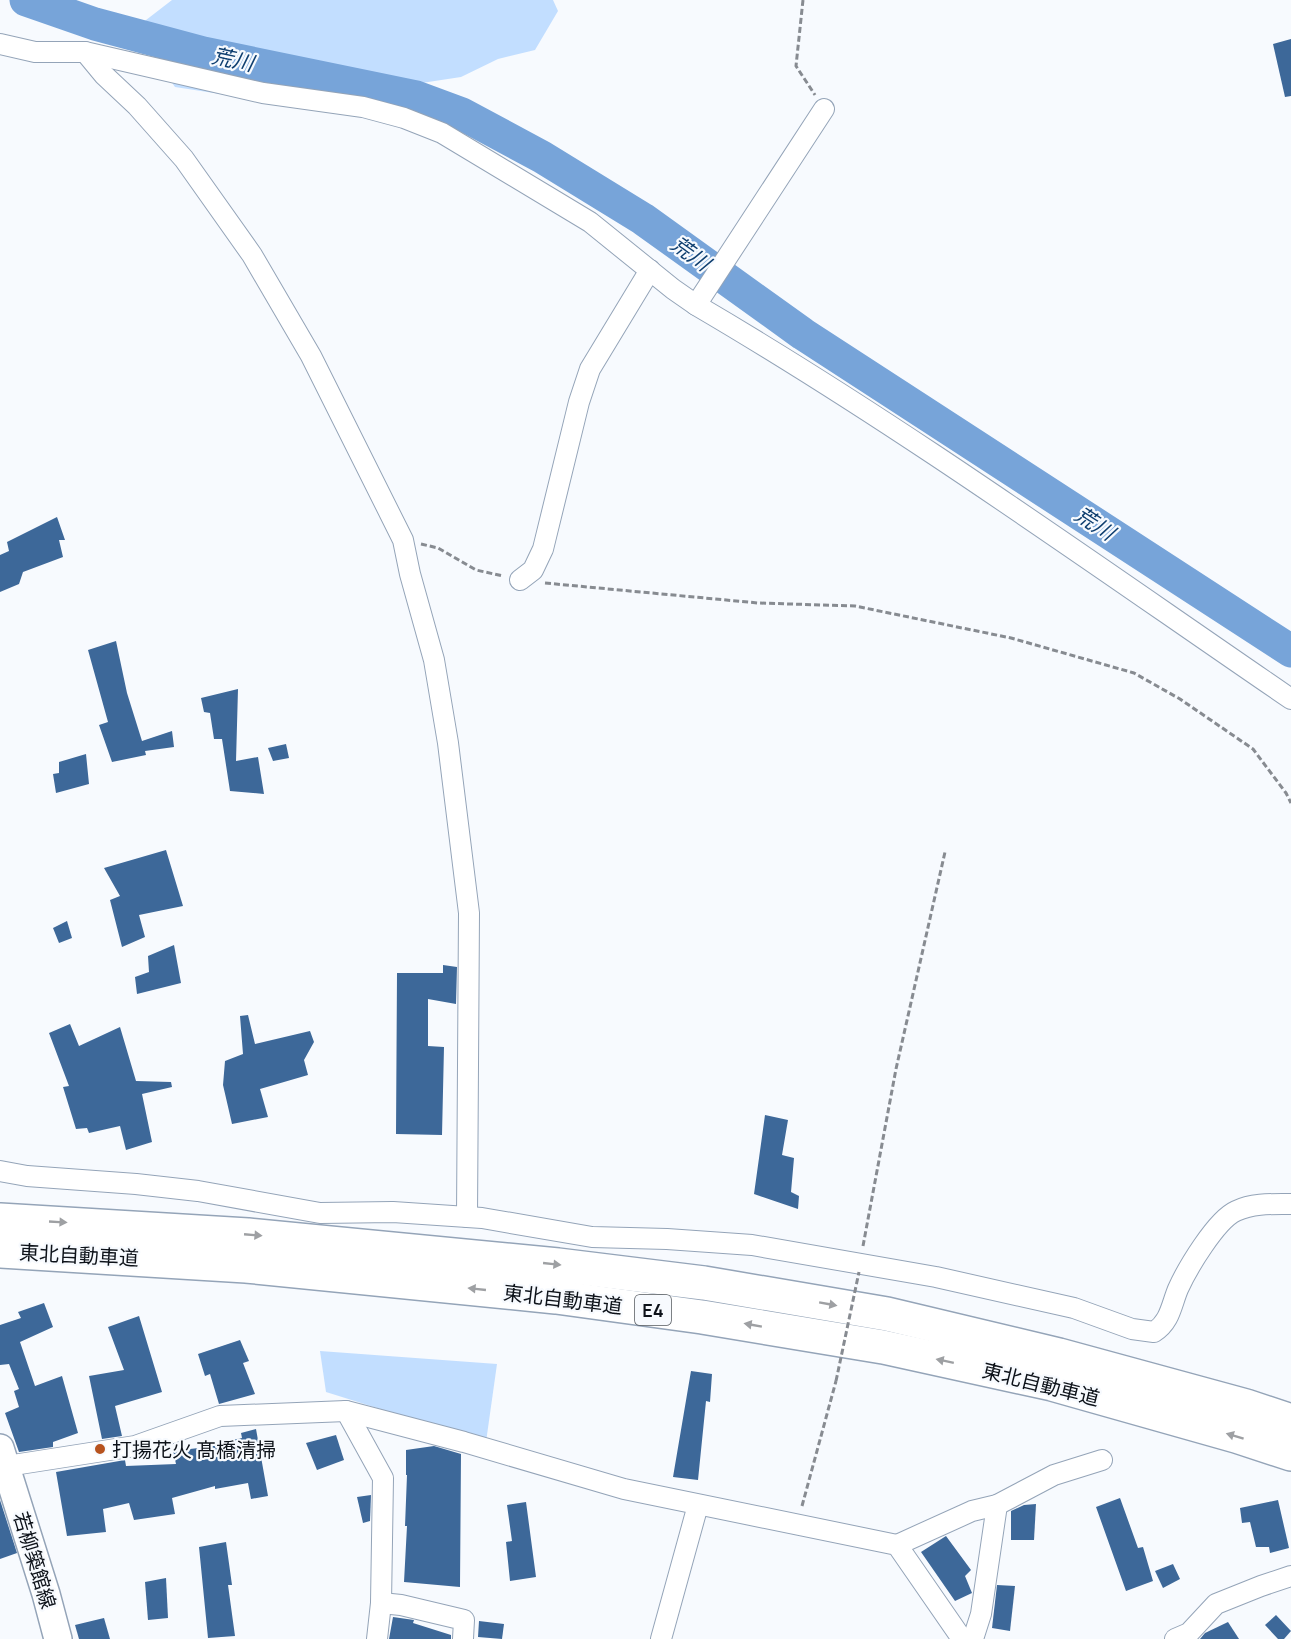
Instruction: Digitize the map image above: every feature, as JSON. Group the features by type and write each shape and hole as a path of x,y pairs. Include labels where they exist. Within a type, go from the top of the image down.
{"highway":[{"name":"東北自動車道","path":"0,1220 248,1235 558,1265 704,1283 886,1314 1047,1352 1235,1403 1291,1421"},
{"name":"東北自動車道","path":"0,1251 246,1266 556,1297 702,1317 883,1347 1052,1384 1236,1436 1291,1454"}],"main road":[{"name":"若柳築館線","path":"3,1457 58,1639"}],"street":[{"path":"0,44 35,52 85,52 263,93 363,107 404,118 442,133 590,222 650,270 700,300 955,470 1291,699"},
{"path":"85,52 184,159 252,255 311,356 403,540 434,660 448,742 469,913 467,1216"},
{"path":"700,300 824,110"},
{"path":"520,580 533,570 543,549 579,402 590,369 650,270"},
{"path":"0,1171 27,1176 177,1189 320,1213 393,1212 467,1216 592,1237 752,1245 860,1267 936,1277 1074,1308 1132,1329 1154,1332 1164,1326 1179,1288 1198,1253 1218,1227 1234,1212 1257,1205 1291,1204"},
{"path":"3,1457 135,1446 220,1416 346,1411 464,1442 624,1489 897,1545 972,1511 997,1505 1054,1475 1102,1460"},
{"path":"346,1411 383,1478 381,1603 377,1639"},
{"path":"661,1639 698,1505"},
{"path":"973,1639 981,1614 997,1505"},
{"path":"897,1545 962,1639"},
{"path":"1174,1639 1189,1633 1216,1604 1291,1576"},
{"path":"381,1603 401,1605 464,1620 463,1639"}],"path":[{"path":"803,0 796,66 824,110"},
{"path":"403,540 438,548 476,570 520,580 714,600 855,606 1011,638 1134,673 1180,699 1253,749 1291,803"},
{"path":"796,1526 836,1382 860,1267 896,1070 945,852"}],"shaded area":[{"path":"172,0 553,0 558,11 535,50 498,59 461,77 336,96 240,97 175,87 148,49 137,27"},
{"path":"320,1351 497,1364 486,1442 326,1392"}],"building":[{"path":"1291,39 1291,96 1285,97 1273,44"},
{"path":"57,517 65,540 59,540 63,557 23,572 19,584 0,592 0,555 9,551 7,542"},
{"path":"116,641 127,693 142,741 172,731 174,747 145,751 146,755 112,762 99,725 108,722 88,650"},
{"path":"238,689 236,761 258,757 264,794 230,791 222,739 214,739 210,713 204,712 201,698"},
{"path":"286,744 289,758 273,761 268,748"},
{"path":"86,754 89,784 56,793 53,774 59,773 59,762"},
{"path":"166,850 183,906 139,915 145,937 122,947 110,900 120,896 104,868"},
{"path":"67,921 72,938 59,943 53,928"},
{"path":"174,945 181,983 137,994 135,977 149,972 148,956"},
{"path":"443,965 457,967 456,1004 428,999 428,1046 444,1047 442,1135 396,1134 397,973 443,973"},
{"path":"248,1015 255,1044 310,1031 314,1042 304,1060 308,1075 260,1089 268,1117 232,1124 223,1085 225,1061 243,1054 240,1016"},
{"path":"70,1024 79,1046 120,1027 136,1081 171,1082 172,1087 142,1094 152,1142 126,1150 120,1126 89,1133 87,1128 76,1129 63,1087 69,1086 49,1033"},
{"path":"765,1115 788,1120 782,1155 794,1158 791,1192 799,1196 798,1209 754,1194"},
{"path":"44,1303 53,1327 20,1342 35,1386 62,1376 78,1433 53,1442 53,1447 19,1452 5,1413 19,1407 14,1391 19,1389 9,1364 0,1365 0,1325 21,1318 18,1312"},
{"path":"139,1316 162,1392 115,1406 122,1436 102,1439 89,1376 124,1370 108,1327"},
{"path":"240,1340 249,1361 243,1363 255,1394 219,1404 210,1374 205,1376 198,1354"},
{"path":"691,1371 712,1374 710,1402 706,1401 698,1480 673,1477"},
{"path":"256,1429 268,1496 251,1499 248,1483 215,1489 215,1486 172,1498 175,1514 134,1520 129,1503 103,1509 106,1532 67,1536 56,1472 125,1460 126,1466 176,1464 173,1451 207,1447 207,1445 242,1438 241,1433"},
{"path":"336,1435 344,1460 317,1470 306,1443"},
{"path":"434,1446 461,1454 460,1587 404,1582 407,1526 405,1526 406,1450"},
{"path":"371,1495 370,1521 363,1523 357,1497"},
{"path":"1120,1498 1138,1548 1143,1547 1153,1581 1126,1591 1096,1507"},
{"path":"0,1500 17,1553 0,1559"},
{"path":"1278,1500 1289,1548 1270,1553 1269,1547 1256,1547 1250,1522 1242,1523 1240,1508"},
{"path":"526,1502 536,1577 510,1581 506,1542 512,1541 507,1505"},
{"path":"1036,1504 1034,1540 1011,1540 1011,1511 1024,1505"},
{"path":"946,1536 971,1570 965,1576 972,1593 955,1601 921,1552"},
{"path":"226,1542 232,1585 228,1585 235,1636 208,1638 199,1547"},
{"path":"1173,1564 1180,1579 1163,1588 1155,1571"},
{"path":"166,1578 168,1618 148,1620 145,1582"},
{"path":"997,1585 1015,1586 1010,1631 992,1628"},
{"path":"1276,1615 1291,1631 1284,1639 1278,1639 1265,1625"},
{"path":"393,1617 414,1620 413,1623 451,1635 451,1639 389,1639"},
{"path":"104,1618 110,1639 79,1639 75,1625"},
{"path":"479,1621 504,1624 502,1639 478,1637"},
{"path":"1228,1622 1239,1639 1200,1639 1205,1633"}],"waterway":[{"name":"荒川","path":"26,0 95,24 203,53 416,97 462,114 542,157 643,219 803,334 1291,651"}],"place":[{"name":"打揚花火 髙橋清掃","path":"100,1449"}]}
